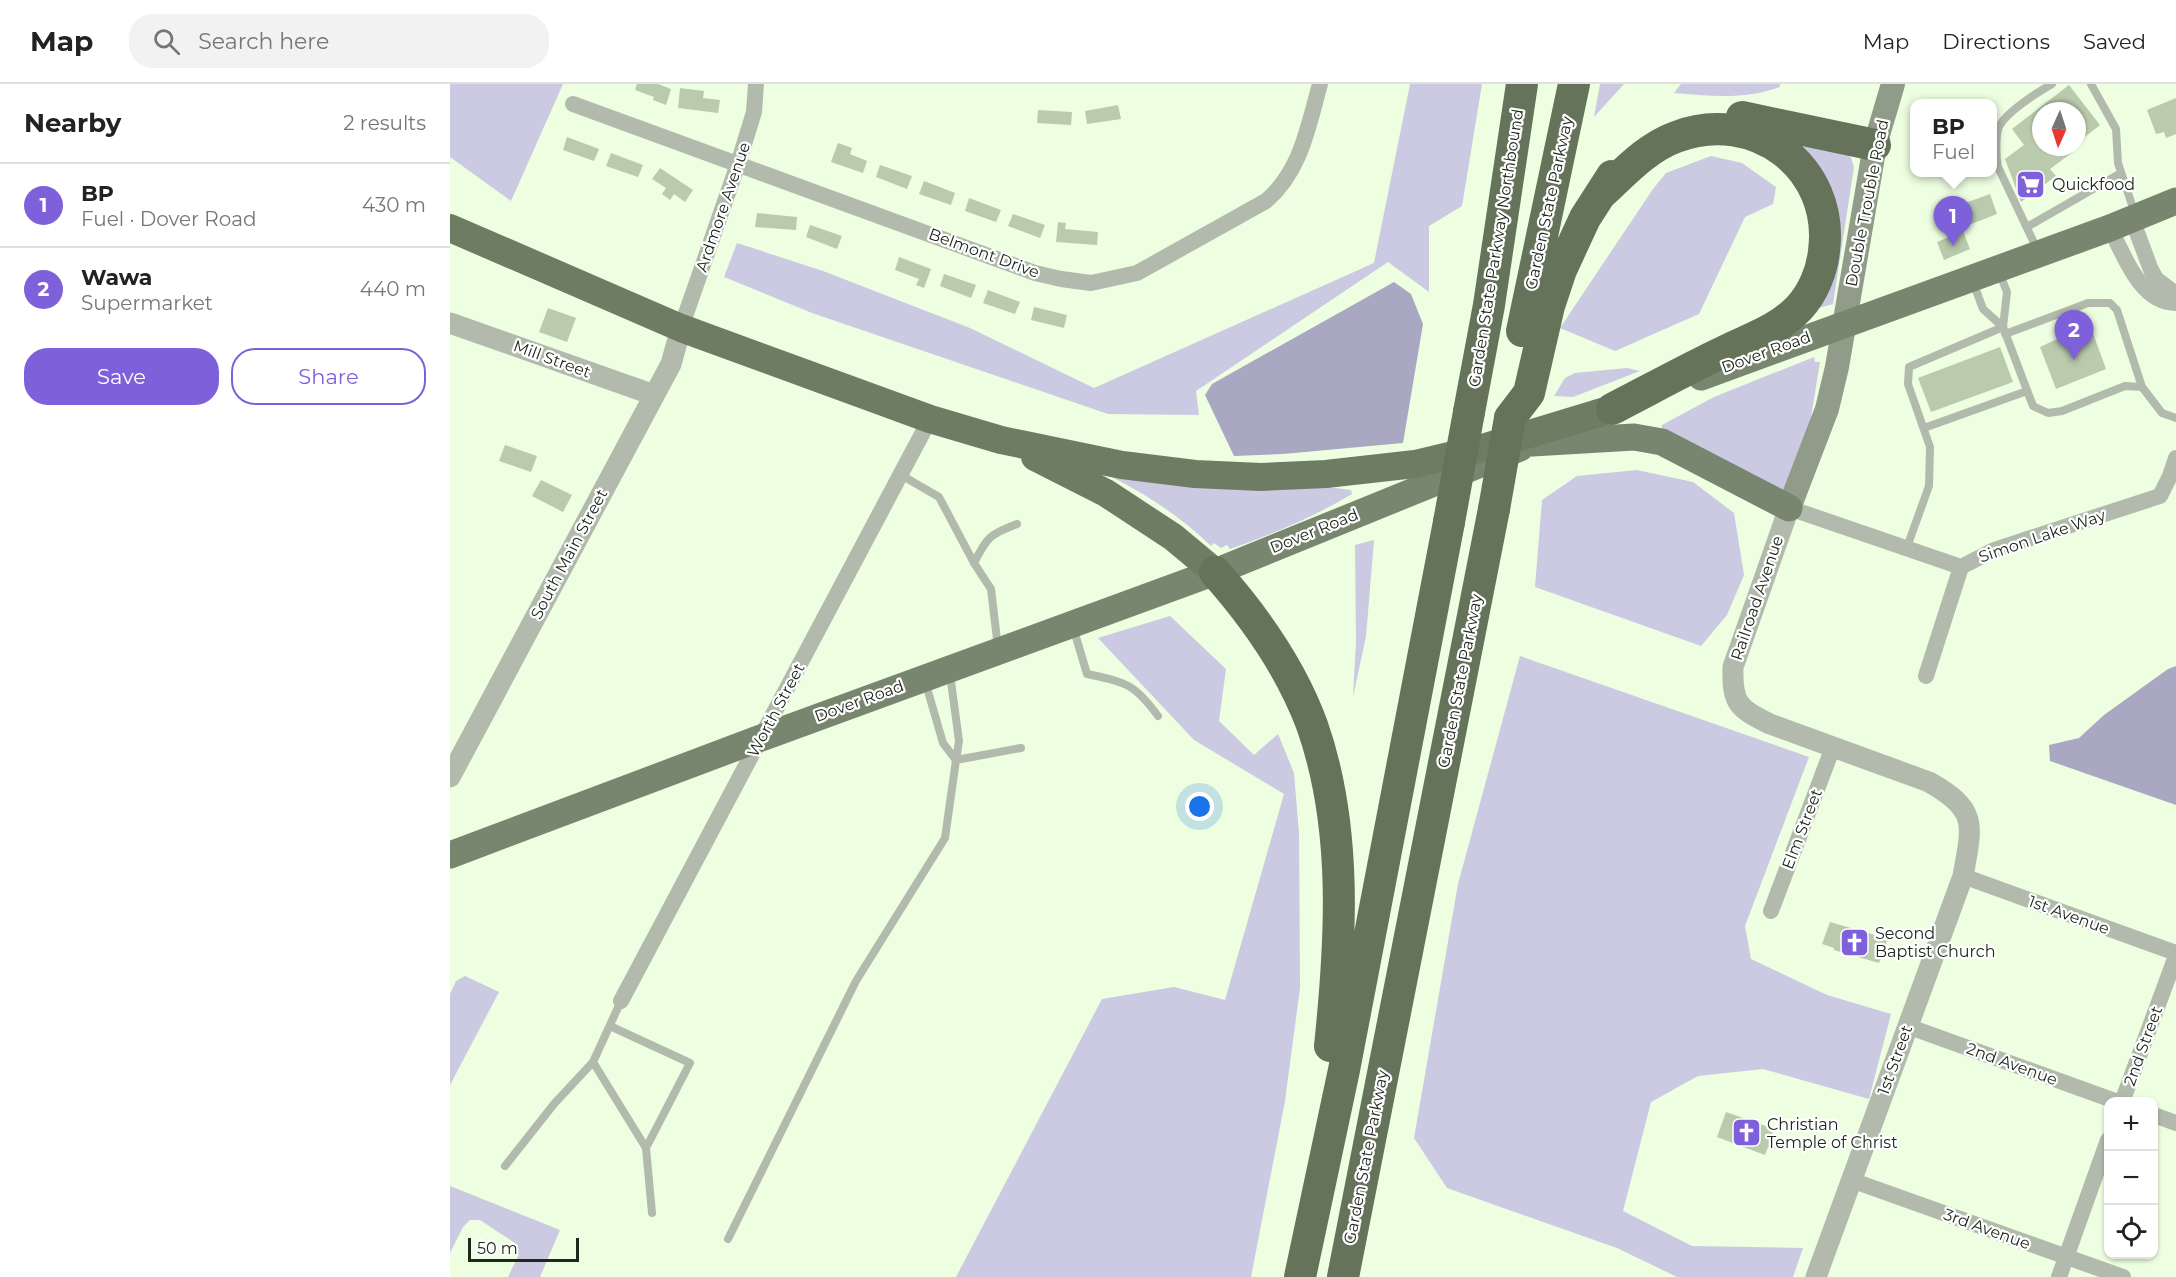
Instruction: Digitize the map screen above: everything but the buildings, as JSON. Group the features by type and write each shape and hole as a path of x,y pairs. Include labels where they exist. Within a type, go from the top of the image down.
{"highway":[{"name":"Garden State Parkway Northbound","path":"1303,1263 1344,1070 1449,522 1489,305 1522,84"},
{"name":"Garden State Parkway","path":"1343,1277 1494,509 1510,418 1518,350 1574,84"},
{"path":"1510,418 1529,393 1549,306 1561,270 1585,218 1620,163 1638,144 1666,126 1690,118 1715,116 1744,117 1875,145"},
{"path":"450,228 681,328 930,418 1000,440 1122,465 1195,474 1261,477 1326,474 1415,464 1486,447 1612,409 1724,351 1771,330 1797,310 1819,275 1824,251 1825,223 1816,192 1807,175 1796,162 1764,139 1735,130 1717,129 1697,130 1675,137 1646,154 1601,194"},
{"path":"1000,440 1106,493 1173,537 1215,572 1269,642 1312,725 1334,824 1338,916 1337,967 1327,1072 1304,1191 1303,1263"}],"main road":[{"name":"Double Trouble Road","path":"1844,324 1875,145 1893,84"},
{"name":"Dover Road","path":"450,855 761,738 1215,572 1612,409 2126,222 2176,201"},
{"name":"Railroad Avenue","path":"1790,508 1827,409 1844,324"},
{"path":"1532,443 1634,437 1662,442 1790,508"}],"street":[{"name":"Ardmore Avenue","path":"681,328 754,112 756,84"},
{"name":"Belmont Drive","path":"573,104 1035,273 1091,283 1137,273 1266,201 1279,190 1300,153 1320,84"},
{"path":"2126,222 2156,279 2176,294"},
{"path":"2126,222 2143,288 2155,298 2176,303"},
{"name":"Mill Street","path":"450,323 654,395"},
{"name":"South Main Street","path":"450,777 671,364 681,328"},
{"name":"Worth Street","path":"621,1001 930,418"},
{"name":"Simon Lake Way","path":"1926,676 1961,567 1994,550 2160,496 2176,458"},
{"path":"1790,508 1961,567"},
{"name":"Railroad Avenue","path":"1790,508 1733,667 1732,689 1737,702 1749,713 1770,724 1929,782 1950,794 1959,802 1970,821 1969,844 1963,876"},
{"name":"Elm Street","path":"1771,911 1833,747"},
{"name":"1st Avenue","path":"1963,876 2176,955"},
{"name":"1st Street","path":"1816,1277 1963,876"},
{"name":"2nd Street","path":"2122,1097 2176,955"},
{"name":"2nd Avenue","path":"1907,1026 2109,1097"},
{"path":"2158,1116 2176,1123"},
{"path":"2059,1277 2105,1151"},
{"name":"3rd Avenue","path":"1851,1180 2123,1277"}],"lane":[{"path":"1997,145 1999,125 2027,98 2052,84"},
{"path":"2091,84 2116,129 2126,222"},
{"path":"1997,161 2039,253"},
{"path":"2027,227 2121,173"},
{"path":"1997,268 2007,292 2004,330"},
{"path":"1972,278 1983,309 2004,330 2033,406 2048,414 2062,411 2125,386 2142,387"},
{"path":"1907,547 1929,486 1930,447 1908,384 1909,367 2004,330 2088,303 2110,303 2117,310 2142,387 2162,413 2176,418"},
{"path":"1924,428 2027,391"},
{"path":"901,475 939,497 974,563 991,589 998,651"},
{"path":"974,563 985,541 998,531 1017,524"},
{"path":"1072,624 1087,674 1120,681 1143,695 1158,717"},
{"path":"937,673 943,743 956,760"},
{"path":"728,1239 856,981 945,838 959,741 937,673"},
{"path":"956,760 1021,748"},
{"path":"505,1166 554,1104 593,1062 621,1001"},
{"path":"610,1026 690,1064 646,1148"},
{"path":"593,1062 646,1148 652,1213"}],"shaded area":[{"path":"450,84 563,84 511,201 450,157"},
{"path":"1410,84 1482,84 1462,206 1429,226 1429,292 1388,262 1196,391 1199,415 1108,414 812,313 724,277 737,243 823,271 970,328 1094,388 1374,263"},
{"path":"1600,84 1624,84 1594,117"},
{"path":"1681,84 1780,84 1780,87 1741,95 1674,93"},
{"path":"1793,137 1846,152 1854,167 1833,304 1808,311 1824,285"},
{"path":"1711,156 1742,163 1776,187 1773,204 1745,217 1699,314 1615,351 1560,328 1666,173"},
{"path":"1394,282 1411,294 1423,324 1403,443 1234,456 1205,395 1212,384"},
{"path":"1814,357 1815,362 1820,362 1810,423 1788,491 1775,490 1661,433 1662,425 1714,397"},
{"path":"1627,368 1640,371 1573,397 1554,396 1565,378 1575,373"},
{"path":"1637,470 1693,482 1734,513 1744,575 1727,615 1701,646 1535,587 1542,500 1577,476"},
{"path":"1112,477 1327,487 1351,490 1352,494 1293,524 1230,549 1227,545 1221,548 1214,543 1211,546 1164,508 1139,491"},
{"path":"1374,540 1366,636 1353,697 1356,642 1355,545"},
{"path":"1170,616 1226,669 1219,721 1254,755 1278,734 1294,773 1299,833 1300,988 1285,1101 1251,1277 956,1277 1102,999 1174,987 1225,1000 1284,794 1194,740 1098,638"},
{"path":"1520,656 1809,757 1745,926 1751,959 1827,995 1891,1014 1869,1099 1763,1069 1698,1076 1651,1102 1623,1211 1692,1246 1803,1248 1793,1277 1677,1277 1617,1248 1447,1188 1414,1138 1458,884"},
{"path":"2176,666 2176,805 2050,761 2049,745 2079,738 2104,715 2168,669"},
{"path":"465,976 499,992 450,1085 450,994 456,981"},
{"path":"450,1186 560,1230 540,1277 508,1277 518,1256 518,1245 480,1220 470,1220 463,1227 450,1253"}],"place":[{"name":"Quickfood","path":"2031,184"},
{"name":"BP","path":"1953,246"},
{"name":"Wawa","path":"2074,360"},
{"name":"Second Baptist Church","path":"1854,942"},
{"name":"Christian Temple of Christ","path":"1746,1133"}]}
